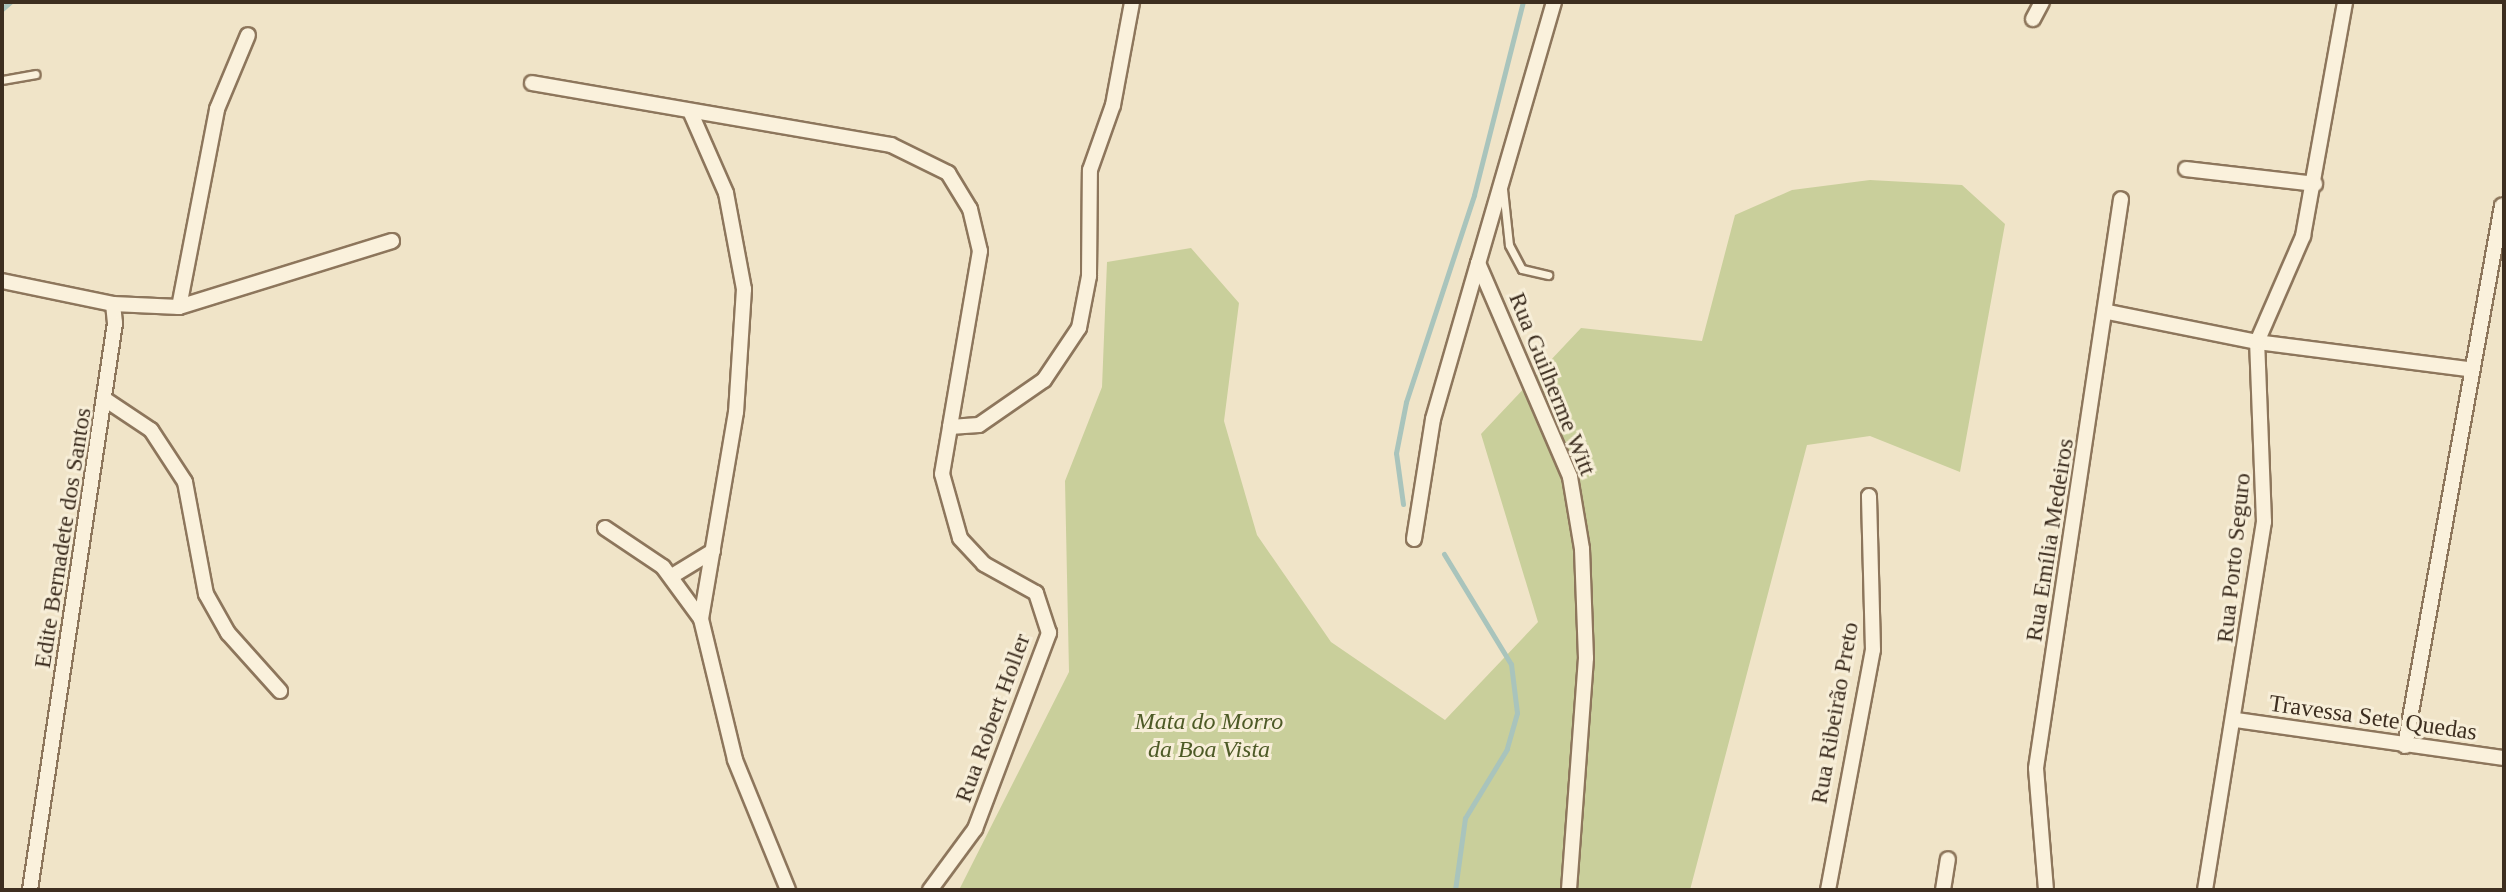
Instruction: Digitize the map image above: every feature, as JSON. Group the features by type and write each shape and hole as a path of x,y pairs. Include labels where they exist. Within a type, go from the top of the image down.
{"street":[{"path":"950,427 979,425 1044,380 1079,328 1089,276 1090,170 1113,105 1132,2"},
{"path":"1414,539 1433,419 1554,2"},
{"path":"2033,19 2042,2"},
{"path":"2257,342 2295,267 2315,184 2345,2"},
{"path":"179,307 217,109 248,35"},
{"name":"Rua Robert Holler","path":"532,83 891,145 948,173 970,209 980,251 942,474 960,538 984,564 1036,593 1049,633 975,829 930,890"},
{"path":"690,111 726,193 744,289 736,412 701,619"},
{"path":"2186,169 2315,184"},
{"name":"Rua Emília Medeiros","path":"2046,889 2036,768 2108,312 2121,199"},
{"path":"2405,746 2468,369 2502,206"},
{"path":"2,281 113,304 179,307 392,241"},
{"name":"Rua Guilherme Witt","path":"1478,263 1570,477 1582,549 1586,658 1569,890"},
{"name":"Edite Bernadete dos Santos","path":"30,890 106,400 113,304"},
{"path":"2108,312 2257,342 2468,369"},
{"name":"Rua Porto Seguro","path":"2205,890 2236,720 2267,483 2257,342"},
{"path":"106,400 151,430 185,482 206,594 228,633 280,691"},
{"name":"Rua Ribeirão Preto","path":"1828,890 1873,650 1869,496"},
{"path":"605,528 672,576 701,619 735,760 788,890"},
{"path":"672,576 713,551"},
{"name":"Travessa Sete Quedas","path":"2236,720 2504,758"},
{"path":"1943,890 1948,859"},
{"path":"2046,889 2063,890"}],"lane":[{"path":"2,80 35,74"},
{"path":"1502,179 1509,245 1522,269 1548,275"}],"green space":[{"name":"Mata do Morro da Boa Vista","path":"1870,180 1962,185 2005,224 1960,472 1870,436 1807,445 1690,890 959,890 1069,672 1065,481 1102,387 1107,262 1191,248 1239,303 1224,421 1257,535 1331,642 1445,720 1538,622 1481,434 1581,328 1702,341 1735,215 1792,190"}],"waterway":[{"path":"2,9 10,2"},
{"path":"1403,504 1396,453 1406,402 1474,195 1523,2"},
{"path":"1444,554 1511,664 1517,713 1507,749 1465,818 1455,890"}]}
